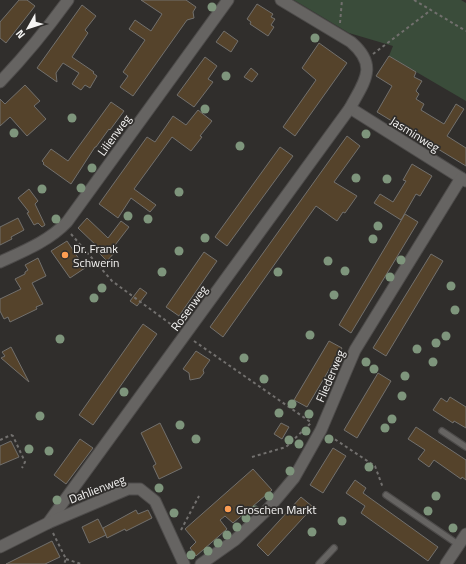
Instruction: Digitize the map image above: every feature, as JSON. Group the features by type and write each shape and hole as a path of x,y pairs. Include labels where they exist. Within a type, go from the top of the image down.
{"street":[{"path":"0,82 22,60 68,0"},
{"name":"Lilienweg","path":"0,262 44,241 58,232 67,222 228,0"},
{"path":"281,0 339,35 358,49 365,59"},
{"name":"Rosenweg","path":"0,547 48,523 350,108 364,82 368,67 365,59"},
{"name":"Jasminweg","path":"350,108 464,180"},
{"name":"Fliederweg","path":"201,564 235,540 268,509 294,478 322,430 355,350 464,180"},
{"name":"Dahlienweg","path":"48,523 128,489 140,490 155,502 184,564"},
{"path":"446,564 466,534"}],"lane":[{"path":"442,431 466,447"},
{"path":"386,495 459,545"},
{"path":"319,564 334,548"}],"path":[{"path":"339,35 342,0"},
{"path":"414,0 466,31"},
{"path":"365,59 431,10"},
{"path":"68,230 112,281 186,335 375,466 386,495"},
{"path":"252,457 286,447 311,422"},
{"path":"0,440 11,435 13,436 25,462 22,468"},
{"path":"174,543 199,496"},
{"path":"48,523 66,559 81,564"},
{"path":"64,564 66,559"}],"green space":[{"path":"294,0 461,0 466,3 466,101 389,56 393,46 349,33"}],"building":[{"path":"19,0 27,0 35,6 6,43 0,38 0,22"},
{"path":"141,0 186,0 196,7 193,12 194,18 187,20 133,96 120,87 128,76 123,72 145,40 129,29 135,20 151,31 162,14"},
{"path":"257,4 273,14 271,17 275,19 271,25 274,27 268,36 250,24 251,22 247,19"},
{"path":"82,5 96,16 85,30 88,33 72,57 94,72 93,73 97,76 90,88 85,85 81,90 72,84 79,73 63,63 56,73 57,82 37,68"},
{"path":"224,31 238,41 231,52 216,42"},
{"path":"319,43 347,63 295,136 283,127 316,80 302,68"},
{"path":"389,56 416,72 414,77 422,81 416,91 419,94 416,99 424,104 421,110 444,124 456,104 464,109 447,136 466,148 466,166 377,112 392,86 376,76"},
{"path":"205,57 217,66 208,79 213,82 194,107 177,95"},
{"path":"251,68 258,74 252,82 244,77"},
{"path":"25,85 40,101 34,106 46,119 27,136 10,117 0,126 0,99 5,104"},
{"path":"111,102 124,111 95,147 71,184 43,164 44,163 42,161 51,149 68,161"},
{"path":"198,110 212,121 200,136 202,137 191,151 172,137 134,189 156,205 150,212 131,198 118,218 99,204 147,137 155,142 173,116 186,125"},
{"path":"347,136 360,146 334,182 357,196 345,213 343,212 337,221 316,206 223,337 210,327"},
{"path":"280,147 293,156 227,246 215,237"},
{"path":"412,164 432,176 420,196 416,194 401,220 374,203 380,194 393,202 406,181 403,180"},
{"path":"29,189 38,201 35,204 45,225 42,227 38,223 34,225 27,213 29,212 18,198"},
{"path":"405,214 418,222 351,333 339,325"},
{"path":"18,218 24,230 11,237 12,239 0,245 0,227"},
{"path":"87,218 108,238 121,221 129,227 112,249 115,252 107,261 98,252 100,249 78,228"},
{"name":"Dr. Frank Schwerin","path":"67,241 85,268 70,278 51,251"},
{"path":"204,252 217,261 179,316 166,307"},
{"path":"431,254 443,261 386,356 373,348"},
{"path":"38,258 46,276 32,283 43,304 36,307 37,309 10,322 8,317 4,319 0,311 0,299 21,289 15,279 25,274 28,270 25,265"},
{"path":"140,288 147,293 137,306 130,301"},
{"path":"143,324 157,334 93,425 79,415"},
{"path":"329,341 342,348 307,407 294,400"},
{"path":"11,347 29,382 1,358 5,356 2,352"},
{"path":"196,351 210,360 203,370 204,373 200,378 190,380 189,373 183,369"},
{"path":"378,373 391,381 357,438 344,430"},
{"path":"450,397 466,407 466,428 454,421 453,423 433,410 441,398 447,402"},
{"path":"160,423 182,468 159,479 153,466 156,464 141,433"},
{"path":"281,423 289,427 282,439 274,434"},
{"path":"416,427 466,460 466,480 462,477 461,479 434,460 429,467 418,459 425,450 408,439"},
{"path":"80,439 93,448 66,484 54,475"},
{"path":"11,441 19,457 0,465 0,446"},
{"path":"333,448 346,456 323,493 310,485"},
{"name":"Groschen Markt","path":"253,469 272,490 233,523 225,516 220,520 227,529 196,556 190,548 196,542 185,529"},
{"path":"355,480 366,488 363,493 438,547 428,561 361,513 365,506 346,493"},
{"path":"301,497 313,507 268,556 257,545"},
{"path":"136,510 138,514 148,510 152,518 126,531 125,529 107,538 103,528"},
{"path":"98,519 106,535 89,543 82,527"},
{"path":"52,541 60,557 45,564 6,564"}],"place":[{"name":"Dr. Frank Schwerin","path":"65,255"},
{"name":"Groschen Markt","path":"228,509"}]}
